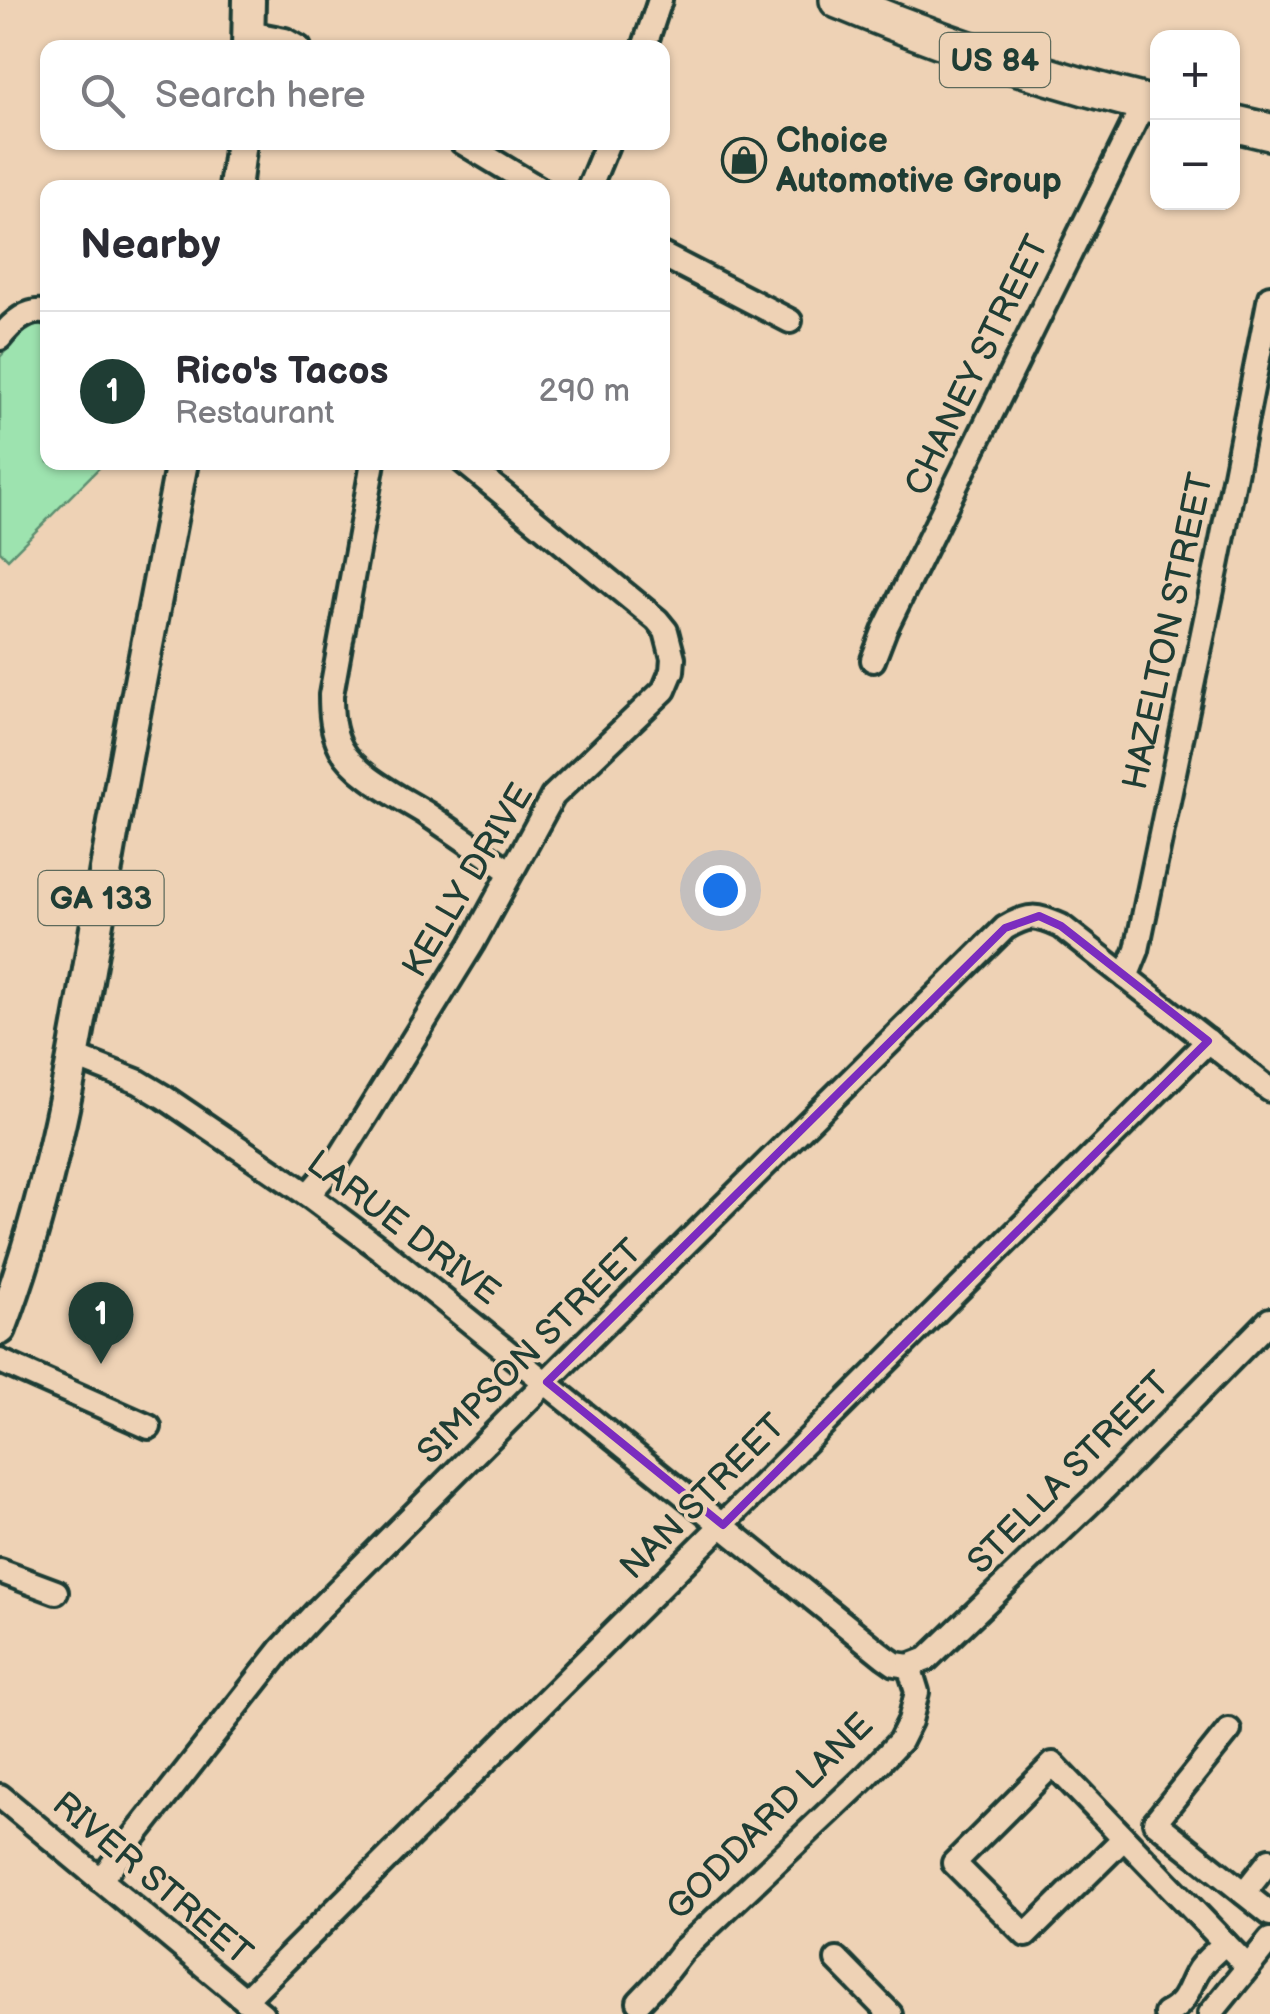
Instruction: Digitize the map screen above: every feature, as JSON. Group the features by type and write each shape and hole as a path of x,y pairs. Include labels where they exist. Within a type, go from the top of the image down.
{"highway":[{"name":"US 84","path":"838,0 1050,78 1150,104"},
{"path":"1240,125 1270,132"}],"main road":[{"path":"248,40 249,0"},
{"path":"241,150 241,180"},
{"name":"GA 133","path":"0,1328 56,1146 180,470"}],"street":[{"path":"647,40 660,0"},
{"path":"248,40 285,40"},
{"name":"CHANEY STREET","path":"873,660 885,629 1150,106"},
{"path":"475,150 525,180"},
{"path":"593,180 605,150"},
{"path":"670,259 790,321"},
{"name":"HAZELTON STREET","path":"1126,976 1137,950 1270,297"},
{"path":"0,338 19,318 40,310"},
{"path":"372,470 331,694 335,733 342,750 367,776 510,872"},
{"name":"KELLY DRIVE","path":"308,1195 339,1159 370,1111 472,944 554,796 664,690 672,671 666,632 657,620 474,470"},
{"name":"SIMPSON STREET","path":"100,1880 281,1650 1006,928 1021,919 1039,916 1061,926 1126,976"},
{"path":"1126,976 1270,1090"},
{"name":"NAN STREET","path":"253,2007 723,1524 1208,1041"},
{"name":"LARUE DRIVE","path":"73,1056 139,1082 308,1195 379,1248 885,1657 910,1666"},
{"name":"STELLA STREET","path":"910,1666 927,1658 1083,1510 1270,1320"},
{"path":"0,1361 150,1427"},
{"path":"0,1570 56,1592"},
{"name":"GODDARD LANE","path":"639,2002 683,1950 900,1741 917,1692 910,1666"},
{"path":"1229,1730 1154,1822 1270,1914"},
{"path":"1124,1838 1026,1935 954,1863 1052,1764 1124,1838 1248,1967"},
{"name":"RIVER STREET","path":"0,1796 253,2007"},
{"path":"1244,1893 1270,1860"},
{"path":"1210,2014 1270,1940"},
{"path":"1166,2014 1182,2002 1195,1975 1225,1943"},
{"path":"837,1960 890,2014"}],"highlighted area":[{"path":"1039,916 1061,926 1208,1041 723,1525 547,1382 1005,928"}],"green space":[{"path":"40,325 40,470 97,470 8,559 0,551 0,357 28,327"}],"place":[{"name":"Choice Automotive Group","path":"744,160"},
{"name":"Rico's Tacos","path":"101,1364"}]}
